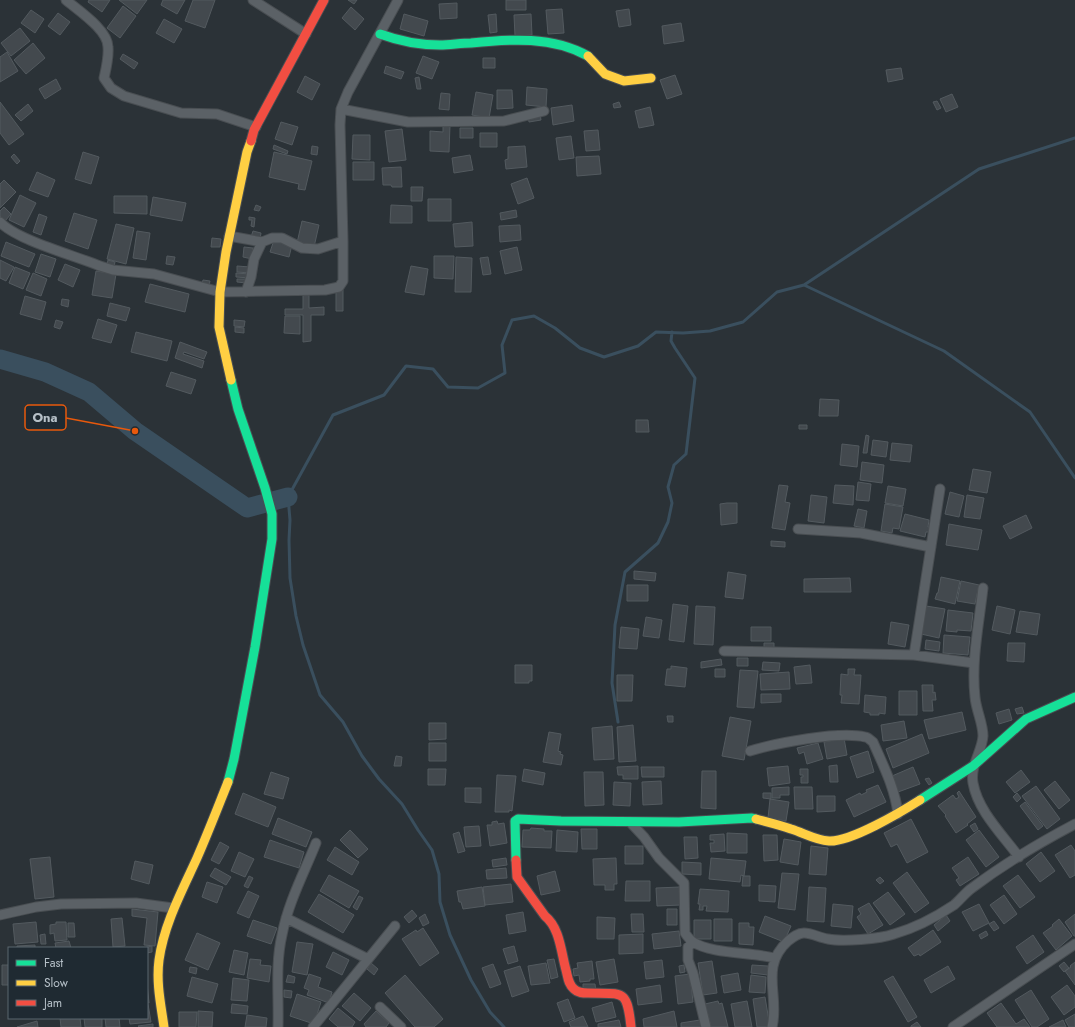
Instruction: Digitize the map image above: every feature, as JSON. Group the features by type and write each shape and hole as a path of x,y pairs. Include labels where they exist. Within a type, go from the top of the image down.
{"street":[{"path":"66,0 103,32 109,48 104,78 111,88 124,96 181,113 217,114 256,127"},
{"path":"253,0 306,34"},
{"path":"164,1027 158,981 159,960 173,908 197,857 217,809 228,781 234,759 257,640 272,539 272,514 265,488 238,409 225,358 219,327 220,292 229,236 248,152 256,127 324,0"},
{"path":"0,222 24,238 100,266 113,270 154,274 220,292 325,290 339,287 343,282 341,109 348,92 398,0"},
{"path":"380,34 399,41 440,45 535,40 569,47 588,56 605,74 624,81 651,78"},
{"path":"341,109 408,122 504,121 544,111"},
{"path":"229,236 262,242 272,238 277,238 288,240 302,248 318,248 343,241"},
{"path":"246,292 251,277 254,258 262,242"},
{"path":"914,655 940,489"},
{"path":"798,529 861,533 931,547"},
{"path":"984,588 974,663 975,697 983,733 982,743 973,766 973,783 984,811 1019,857"},
{"path":"724,651 914,655 974,663"},
{"path":"631,1027 624,996 618,992 590,994 578,992 569,983 558,934 551,921 545,916 517,877 515,821 518,819 679,822 752,818 792,829 816,839 840,839 857,834 898,814 973,766 1026,719 1075,697"},
{"path":"750,751 764,747 822,737 867,737 873,742 893,791 898,814"},
{"path":"630,822 644,837 659,858 684,883 685,933 693,942 705,947 761,954 774,958"},
{"path":"772,1027 774,1012 772,969 774,958 795,935 803,933 829,940 841,940 883,937 901,932 941,914 956,903 970,889 1048,839 1075,824"},
{"path":"278,1027 279,954 282,935 286,918 316,843"},
{"path":"0,915 36,907 61,904 136,904 173,908"},
{"path":"286,918 368,959"},
{"path":"313,1027 395,926"},
{"path":"693,942 688,947 688,960 693,973 706,1027"},
{"path":"953,1027 1075,944"},
{"path":"380,1007 401,1027"}],"building":[{"path":"89,0 110,0 102,12 88,2"},
{"path":"119,0 147,0 137,14"},
{"path":"163,0 185,0 177,14 161,5"},
{"path":"193,0 215,0 205,28 185,21"},
{"path":"348,0 357,0 354,4"},
{"path":"506,0 526,0 526,10 506,10"},
{"path":"457,3 457,18 440,19 439,4"},
{"path":"123,6 136,16 120,38 107,28"},
{"path":"351,7 364,19 355,30 342,18"},
{"path":"562,9 564,33 548,34 546,10"},
{"path":"629,9 631,25 619,27 616,11"},
{"path":"31,10 44,19 35,33 21,23"},
{"path":"58,13 70,22 60,35 48,26"},
{"path":"404,14 428,21 424,36 400,29"},
{"path":"496,14 497,32 490,33 488,15"},
{"path":"531,14 532,35 515,36 514,15"},
{"path":"164,19 182,29 174,43 156,33"},
{"path":"681,23 684,41 664,44 662,26"},
{"path":"20,28 30,41 11,56 1,43"},
{"path":"33,43 45,58 26,74 14,60"},
{"path":"7,52 18,71 0,82 0,57"},
{"path":"123,54 138,63 134,69 120,59"},
{"path":"423,56 439,62 432,79 416,73"},
{"path":"483,58 495,58 495,68 483,68"},
{"path":"386,66 404,72 401,79 384,73"},
{"path":"901,68 903,79 888,82 886,70"},
{"path":"675,75 682,94 667,99 660,80"},
{"path":"305,76 320,84 312,100 297,92"},
{"path":"419,77 421,89 417,89 415,78"},
{"path":"56,79 61,89 45,99 39,89"},
{"path":"527,87 547,89 546,107 526,105"},
{"path":"497,90 512,90 513,108 497,109"},
{"path":"476,92 493,95 489,118 472,115"},
{"path":"441,93 450,94 449,110 439,109"},
{"path":"952,94 958,107 946,112 940,99"},
{"path":"937,101 941,108 937,110 933,102"},
{"path":"0,102 24,134 9,145 0,133"},
{"path":"619,102 621,107 614,108 613,104"},
{"path":"28,104 33,111 21,121 15,115"},
{"path":"572,105 574,121 553,125 551,108"},
{"path":"650,107 654,125 639,128 635,111"},
{"path":"540,114 541,120 529,122 528,116"},
{"path":"281,122 298,127 292,145 275,139"},
{"path":"443,125 450,125 449,152 430,151 430,131 443,132"},
{"path":"460,128 473,128 473,138 460,138"},
{"path":"402,129 406,160 389,162 385,131"},
{"path":"598,130 600,150 586,151 584,131"},
{"path":"480,133 497,133 497,147 480,147"},
{"path":"353,135 370,135 370,160 352,159"},
{"path":"571,136 574,158 559,160 556,138"},
{"path":"274,145 288,151 287,154 273,149"},
{"path":"312,146 318,147 317,155 311,154"},
{"path":"525,146 527,167 506,169 505,160 508,159 508,147"},
{"path":"83,152 99,157 91,184 75,179"},
{"path":"274,152 312,161 305,190 298,189 299,184 269,177"},
{"path":"14,154 20,161 17,164 11,157"},
{"path":"470,155 473,170 454,173 452,158"},
{"path":"599,156 601,174 577,176 576,157"},
{"path":"353,162 374,162 374,180 353,180"},
{"path":"401,167 402,187 383,185 382,168"},
{"path":"37,172 55,180 48,197 29,190"},
{"path":"527,178 534,198 518,204 511,184"},
{"path":"4,180 16,192 0,208 0,184"},
{"path":"411,187 423,187 422,201 411,201"},
{"path":"20,195 36,203 24,227 9,220"},
{"path":"114,196 147,196 147,214 114,213"},
{"path":"153,197 186,203 182,221 150,215"},
{"path":"428,199 451,199 451,221 428,221"},
{"path":"256,205 261,207 259,211 254,210"},
{"path":"391,205 412,206 412,223 390,223"},
{"path":"4,207 11,214 5,221 0,216 0,211"},
{"path":"516,210 517,217 501,220 500,213"},
{"path":"74,213 97,220 88,249 65,241"},
{"path":"39,214 47,217 41,235 33,232"},
{"path":"249,217 255,218 254,227 251,226 252,220 249,220"},
{"path":"302,221 319,225 314,247 297,243"},
{"path":"472,222 473,246 455,247 453,224"},
{"path":"116,224 134,228 126,264 107,259"},
{"path":"520,225 521,240 500,242 499,226"},
{"path":"137,231 150,233 146,260 133,258"},
{"path":"253,231 261,233 260,239 251,237"},
{"path":"212,238 221,239 220,247 211,247"},
{"path":"274,240 292,245 289,257 270,252"},
{"path":"6,242 35,254 29,267 1,256"},
{"path":"244,247 253,248 252,259 243,257"},
{"path":"517,247 522,270 505,274 500,251"},
{"path":"41,254 56,259 50,277 35,272"},
{"path":"167,256 175,257 173,265 166,264"},
{"path":"434,256 454,256 453,279 434,278"},
{"path":"456,257 472,258 471,292 455,292"},
{"path":"488,257 491,274 483,275 480,258"},
{"path":"0,260 14,267 6,281 0,278"},
{"path":"108,260 115,262 114,266 107,265"},
{"path":"65,264 80,270 73,287 58,280"},
{"path":"237,266 250,267 250,273 237,272"},
{"path":"411,266 428,269 424,295 405,292"},
{"path":"15,267 30,273 23,289 9,283"},
{"path":"96,271 116,274 112,298 92,295"},
{"path":"33,273 47,279 41,296 26,290"},
{"path":"236,273 250,274 250,278 236,277"},
{"path":"237,279 246,279 246,283 237,282"},
{"path":"203,280 210,281 209,285 202,284"},
{"path":"150,284 189,294 185,312 145,302"},
{"path":"336,290 343,290 343,311 336,311"},
{"path":"303,295 309,295 309,308 324,307 324,315 311,315 311,341 303,342 303,315 285,315 285,309 303,309"},
{"path":"25,296 46,302 41,320 20,314"},
{"path":"62,299 69,300 68,307 61,305"},
{"path":"110,303 130,308 126,321 107,316"},
{"path":"285,316 300,316 300,334 284,333"},
{"path":"98,319 117,325 111,343 92,338"},
{"path":"56,320 63,322 60,329 54,327"},
{"path":"234,320 245,321 244,327 234,326"},
{"path":"235,327 244,328 244,333 235,332"},
{"path":"136,332 172,341 167,361 131,352"},
{"path":"180,342 207,352 204,359 184,352 183,354 204,361 202,368 175,358"},
{"path":"171,372 196,380 191,394 166,386"},
{"path":"820,399 839,400 838,416 819,416"},
{"path":"636,420 648,420 649,432 636,432"},
{"path":"799,425 807,425 807,429 799,429"},
{"path":"866,435 869,436 867,453 863,453"},
{"path":"873,440 888,442 886,457 871,455"},
{"path":"892,443 912,445 910,462 890,460"},
{"path":"842,444 859,446 857,467 840,465"},
{"path":"862,462 884,465 882,483 860,480"},
{"path":"973,469 991,472 987,493 969,490"},
{"path":"858,482 871,484 869,501 856,500"},
{"path":"779,485 788,486 785,502 790,503 785,530 772,528"},
{"path":"835,485 854,486 853,505 833,503"},
{"path":"888,486 906,489 903,506 885,503"},
{"path":"950,492 964,496 959,517 945,514"},
{"path":"811,495 827,497 824,523 808,521"},
{"path":"967,495 984,498 980,519 964,517"},
{"path":"737,503 737,523 721,525 720,504"},
{"path":"885,504 903,507 899,529 893,528 892,533 881,531"},
{"path":"858,509 867,511 864,528 854,526"},
{"path":"905,514 929,520 929,532 926,532 925,537 900,531"},
{"path":"1026,515 1032,528 1010,539 1003,526"},
{"path":"949,524 982,530 978,550 946,545"},
{"path":"771,541 785,542 785,547 771,546"},
{"path":"634,571 656,573 655,581 634,579"},
{"path":"728,572 746,575 743,599 725,597"},
{"path":"941,577 960,581 955,604 935,599 938,593"},
{"path":"850,578 851,592 804,592 804,579"},
{"path":"961,581 979,585 975,604 957,601"},
{"path":"627,585 648,585 648,601 627,601"},
{"path":"673,604 688,606 684,642 669,640"},
{"path":"696,606 715,607 713,645 694,644"},
{"path":"926,606 945,609 939,638 921,634"},
{"path":"997,606 1015,610 1010,634 992,630"},
{"path":"948,610 973,613 971,631 946,631"},
{"path":"1020,611 1040,614 1037,635 1016,632"},
{"path":"646,617 662,620 659,638 643,636"},
{"path":"891,622 909,625 905,647 888,644"},
{"path":"621,627 639,629 637,649 619,648"},
{"path":"751,627 771,627 771,641 751,641"},
{"path":"944,635 970,637 968,655 943,653"},
{"path":"926,640 940,642 939,651 925,649"},
{"path":"764,643 774,643 774,649 764,649"},
{"path":"1008,643 1025,643 1024,662 1007,661"},
{"path":"737,658 748,658 748,666 737,666"},
{"path":"721,659 722,665 701,668 701,662"},
{"path":"763,662 780,663 779,671 762,670"},
{"path":"515,665 532,665 532,681 529,681 529,683 515,683"},
{"path":"810,665 812,683 796,684 794,667"},
{"path":"671,666 687,668 685,687 665,685 667,669 671,669"},
{"path":"715,669 725,669 725,677 715,677"},
{"path":"848,669 855,669 854,675 861,675 859,704 841,703 841,674 848,675"},
{"path":"740,670 758,671 754,708 737,707"},
{"path":"789,672 790,689 761,690 760,674"},
{"path":"617,675 633,675 632,701 617,701"},
{"path":"922,685 933,685 933,693 935,692 936,700 932,700 933,711 923,711"},
{"path":"899,691 917,691 917,715 899,715"},
{"path":"761,694 781,694 781,702 761,703"},
{"path":"865,695 886,697 885,714 879,713 879,715 870,715 870,713 864,712"},
{"path":"1022,707 1024,713 1017,714 1015,709"},
{"path":"1009,709 1012,720 999,724 996,713"},
{"path":"962,712 966,730 929,739 924,720"},
{"path":"667,716 673,716 673,722 668,722"},
{"path":"730,717 751,721 744,760 722,756"},
{"path":"904,721 907,738 883,741 881,725"},
{"path":"429,723 446,723 446,739 429,740"},
{"path":"633,725 636,761 619,762 617,727"},
{"path":"612,726 614,759 594,760 592,728"},
{"path":"549,732 561,734 558,751 563,755 561,765 543,762"},
{"path":"922,734 929,753 893,768 886,749"},
{"path":"844,738 847,755 827,759 824,742"},
{"path":"429,743 446,743 446,761 429,761"},
{"path":"818,743 823,759 807,764 804,752 799,754 797,748"},
{"path":"868,751 874,772 857,778 850,757"},
{"path":"396,756 402,757 401,766 394,766"},
{"path":"837,765 838,782 830,782 829,766"},
{"path":"638,766 638,779 623,779 623,775 618,775 617,767"},
{"path":"788,766 790,783 769,786 767,768"},
{"path":"641,767 664,767 664,777 642,777"},
{"path":"913,767 920,784 898,792 892,776"},
{"path":"428,769 446,769 445,785 428,785"},
{"path":"524,769 545,773 543,785 522,781"},
{"path":"800,769 808,769 808,783 801,783 801,777 803,777 803,775 800,775"},
{"path":"1021,770 1030,782 1015,793 1006,782"},
{"path":"702,771 716,771 716,809 701,808"},
{"path":"271,772 289,778 283,799 264,794"},
{"path":"584,772 603,772 604,805 585,806"},
{"path":"497,775 516,776 512,811 495,812"},
{"path":"929,778 932,783 929,785 925,779"},
{"path":"661,781 662,804 643,805 642,782"},
{"path":"1055,781 1070,800 1059,809 1044,790"},
{"path":"614,782 631,783 630,806 613,805"},
{"path":"878,785 886,802 854,817 846,800 860,793 861,795 867,792 866,790"},
{"path":"1036,786 1060,819 1047,829 1022,796"},
{"path":"789,787 789,795 780,795 780,798 772,798 772,788"},
{"path":"794,787 812,787 813,809 795,809"},
{"path":"465,788 481,788 481,803 465,802"},
{"path":"959,791 976,817 967,824 968,825 956,833 945,816 946,815 938,806 953,795 956,799 959,797 957,793"},
{"path":"243,793 276,807 268,827 235,814"},
{"path":"763,793 771,793 771,799 763,798"},
{"path":"1017,793 1021,798 1017,802 1013,797"},
{"path":"817,796 835,796 835,811 817,812"},
{"path":"770,799 789,802 786,821 768,818"},
{"path":"1025,802 1043,826 1038,830 1020,806"},
{"path":"278,818 312,832 306,847 272,834"},
{"path":"911,819 928,852 907,863 897,844 891,847 884,833"},
{"path":"497,821 498,824 504,823 507,843 490,846 487,825 492,825 492,822"},
{"path":"975,823 978,829 974,832 970,826"},
{"path":"479,826 481,846 466,847 464,827"},
{"path":"531,828 552,831 551,848 522,847 523,830 530,830"},
{"path":"581,829 597,829 597,849 582,849"},
{"path":"350,830 368,849 358,858 340,840"},
{"path":"557,830 578,832 577,852 556,851"},
{"path":"979,830 999,857 986,867 966,840"},
{"path":"459,832 465,851 458,853 453,834"},
{"path":"727,833 747,834 747,853 727,853"},
{"path":"724,834 725,851 711,852 710,843 714,843 714,840 710,840 710,835"},
{"path":"763,835 777,835 778,860 764,861"},
{"path":"684,837 697,837 698,858 685,859"},
{"path":"784,839 801,842 798,865 780,862"},
{"path":"270,840 304,852 299,868 264,857"},
{"path":"220,842 229,847 219,864 211,860"},
{"path":"1071,845 1075,851 1075,875 1070,878 1055,855"},
{"path":"625,846 643,846 643,864 625,864"},
{"path":"811,846 828,848 826,875 809,874"},
{"path":"335,847 359,862 352,875 327,860"},
{"path":"239,852 254,859 245,877 231,871"},
{"path":"1041,852 1055,871 1040,882 1026,864"},
{"path":"50,857 54,897 35,899 30,859"},
{"path":"968,857 979,874 960,886 956,880 959,878 952,868"},
{"path":"506,858 507,865 493,867 492,860"},
{"path":"616,858 617,884 614,884 614,890 605,890 605,885 594,885 593,859"},
{"path":"711,858 746,861 744,876 741,875 740,882 709,879"},
{"path":"135,861 153,865 149,884 131,879"},
{"path":"682,862 701,863 701,875 682,874"},
{"path":"215,868 231,877 226,885 210,876"},
{"path":"506,868 507,878 487,879 486,870"},
{"path":"555,871 560,891 541,895 537,876"},
{"path":"907,872 929,903 915,913 893,883"},
{"path":"782,873 799,874 795,910 778,908"},
{"path":"329,875 359,891 349,908 320,891"},
{"path":"1018,875 1035,897 1020,908 1003,886"},
{"path":"249,876 253,878 248,888 244,886"},
{"path":"743,876 750,876 750,886 742,886"},
{"path":"880,877 884,881 880,884 876,880"},
{"path":"626,881 650,881 650,901 625,901"},
{"path":"207,882 223,887 217,903 202,897"},
{"path":"511,884 513,902 485,905 483,887"},
{"path":"759,885 776,886 775,902 759,901"},
{"path":"482,887 485,906 463,909 461,902 459,902 457,891"},
{"path":"680,887 681,905 657,906 656,888"},
{"path":"809,887 826,888 824,922 807,921"},
{"path":"700,889 729,891 728,912 706,911 707,906 703,906 703,910 699,910 700,904 698,904"},
{"path":"248,891 259,896 249,918 237,913"},
{"path":"888,892 905,914 890,925 873,903"},
{"path":"319,894 354,915 343,933 308,912"},
{"path":"1004,895 1017,914 1004,924 990,905"},
{"path":"359,896 363,898 357,910 353,907"},
{"path":"869,903 883,925 868,934 857,917 861,914 858,909"},
{"path":"833,904 853,906 851,928 831,926"},
{"path":"979,904 989,923 973,931 962,912"},
{"path":"132,909 158,912 155,946 144,945 147,918 132,916"},
{"path":"667,909 677,909 677,925 667,925"},
{"path":"412,910 417,916 409,923 404,917"},
{"path":"523,912 526,931 509,934 506,915"},
{"path":"425,914 429,923 423,926 419,918"},
{"path":"631,914 643,914 644,932 632,932"},
{"path":"1075,914 1075,936 1074,936 1065,922"},
{"path":"946,915 950,921 938,931 934,925"},
{"path":"765,916 791,926 784,942 759,932"},
{"path":"597,917 615,918 614,939 597,939"},
{"path":"122,918 125,946 113,947 111,919"},
{"path":"714,919 732,919 732,941 714,941"},
{"path":"1059,919 1072,936 1056,950 1043,933 1053,926 1052,925"},
{"path":"253,920 277,928 271,944 247,936"},
{"path":"694,920 711,920 711,939 694,939"},
{"path":"994,921 999,928 994,931 989,924"},
{"path":"36,922 38,942 15,944 13,924"},
{"path":"56,922 66,922 67,940 55,941 54,933 50,934 50,925 56,924"},
{"path":"68,923 74,923 75,937 68,937"},
{"path":"739,923 749,923 749,927 754,927 753,945 739,944"},
{"path":"423,928 439,953 420,966 402,939 416,930 417,932"},
{"path":"933,930 941,942 920,956 919,954 914,956 908,948"},
{"path":"679,931 681,946 654,949 652,934"},
{"path":"986,931 988,935 981,939 979,935"},
{"path":"197,933 220,943 208,970 185,960"},
{"path":"45,934 46,944 41,944 40,935"},
{"path":"643,934 643,953 619,954 619,935"},
{"path":"1033,935 1044,952 1027,964 1016,947"},
{"path":"69,941 71,947 56,947 55,943"},
{"path":"297,942 313,944 307,975 292,972"},
{"path":"35,945 35,947 17,947"},
{"path":"152,946 152,952 148,953 148,947"},
{"path":"514,946 518,961 508,964 503,949"},
{"path":"234,950 248,953 244,975 229,972"},
{"path":"333,952 349,960 342,975 326,967"},
{"path":"250,959 261,960 260,965 271,966 269,982 247,978"},
{"path":"554,959 558,977 551,979 547,960"},
{"path":"614,959 618,982 600,985 596,962"},
{"path":"662,960 664,977 646,979 644,962"},
{"path":"592,961 594,979 580,982 579,975 574,976 573,969 578,968 577,963"},
{"path":"712,961 717,993 703,995 698,963"},
{"path":"1064,962 1069,968 1064,972 1059,966"},
{"path":"1075,962 1075,985 1065,971"},
{"path":"371,963 378,969 374,975 367,969"},
{"path":"546,963 550,983 531,985 528,966"},
{"path":"493,964 501,984 490,988 482,968"},
{"path":"2,965 8,965 8,985 2,985"},
{"path":"684,965 685,972 680,973 679,966"},
{"path":"752,965 768,966 768,975 751,973"},
{"path":"520,966 529,991 512,997 504,971"},
{"path":"948,966 955,979 931,993 924,980"},
{"path":"190,967 197,968 196,974 189,972"},
{"path":"738,973 741,990 724,993 721,976"},
{"path":"309,974 321,978 318,987 332,992 329,1003 307,995 309,990 304,988"},
{"path":"690,974 693,1002 678,1004 675,976"},
{"path":"288,975 295,977 294,983 286,982"},
{"path":"405,975 443,1019 434,1027 415,1027 385,993"},
{"path":"751,975 766,977 765,993 749,992"},
{"path":"893,976 917,1017 908,1022 884,981"},
{"path":"192,977 218,984 212,1003 187,996"},
{"path":"233,978 249,980 247,1001 231,1000"},
{"path":"583,984 595,984 596,992 583,992"},
{"path":"660,985 662,1002 638,1005 636,989"},
{"path":"1067,985 1075,996 1075,1007 1064,1015 1051,997"},
{"path":"284,990 292,991 291,998 284,997"},
{"path":"1031,990 1049,1019 1037,1027 1032,1027 1015,1000"},
{"path":"354,993 371,1008 360,1021 342,1006"},
{"path":"297,994 321,1002 314,1024 290,1016"},
{"path":"765,997 770,1027 757,1027 753,999"},
{"path":"568,999 575,1018 564,1022 557,1003"},
{"path":"718,1001 719,1004 722,1003 728,1027 711,1027 705,1004"},
{"path":"747,1001 752,1027 735,1027 731,1004"},
{"path":"612,1002 616,1017 596,1022 592,1008"},
{"path":"1001,1003 1016,1024 1024,1019 1030,1027 997,1027 987,1013"},
{"path":"148,1004 151,1022 130,1024 129,1019 148,1019"},
{"path":"232,1004 248,1006 247,1014 231,1013"},
{"path":"338,1008 355,1022 352,1027 338,1027 329,1019"},
{"path":"198,1011 213,1012 212,1027 198,1027"},
{"path":"376,1011 389,1023 386,1027 366,1027 364,1024"},
{"path":"674,1011 677,1027 644,1027 643,1019"},
{"path":"179,1012 197,1012 196,1027 179,1027"},
{"path":"1075,1014 1075,1027 1069,1027 1065,1020"},
{"path":"247,1015 267,1018 266,1027 245,1027"},
{"path":"583,1016 588,1027 571,1027 569,1022"},
{"path":"60,1019 80,1019 81,1027 61,1027"},
{"path":"84,1019 102,1019 102,1027 85,1027"},
{"path":"105,1019 119,1019 120,1027 106,1027"},
{"path":"619,1020 621,1027 598,1027 598,1024"},
{"path":"700,1020 701,1027 681,1027 681,1023"},
{"path":"1063,1020 1066,1027 1049,1027"},
{"path":"37,1021 38,1027 17,1027"},
{"path":"917,1022 921,1027 911,1027 911,1026"},
{"path":"153,1024 153,1027 138,1026"}],"waterway":[{"path":"504,1027 490,1012 471,980 450,935 440,902 439,874 432,850 402,804 379,779 362,756 343,722 320,695 303,645 296,616 290,578 290,520 288,497 333,415 384,395 406,366 433,369 448,387 478,388 505,373 502,345 512,320 534,316 555,328 580,348 604,357 638,346 656,332 683,333 710,331 743,322 777,292 804,285 979,169 1075,138"},
{"path":"804,285 944,351 1030,412 1075,478"},
{"path":"618,722 612,683 615,625 625,572 658,543 668,522 672,503 668,487 674,465 686,454 695,378 671,341 672,332"},
{"path":"0,359 45,372 89,392 135,431 247,508 288,497"}],"traffic: fast":[{"path":"380,34 395,39 432,45 531,40 560,45 588,56"},
{"path":"228,782 234,759 255,647 272,539 272,514 265,488 238,409 231,380"},
{"path":"920,800 973,766 1026,719 1075,697"},
{"path":"516,860 515,821 518,819 679,822 756,819"}],"traffic: slow":[{"path":"588,56 605,74 624,81 651,78"},
{"path":"231,380 219,327 220,292 226,252 247,152 251,141"},
{"path":"164,1027 158,977 161,947 174,908 201,849 228,782"},
{"path":"756,819 783,826 819,839 829,841 838,840 862,832 901,812 920,800"}],"traffic: jam":[{"path":"251,141 254,130 324,0"},
{"path":"516,860 517,877 554,927 570,985 581,992 609,993 621,996 625,999 628,1005 631,1027"}],"place":[{"name":"Ona","path":"135,431"}]}
